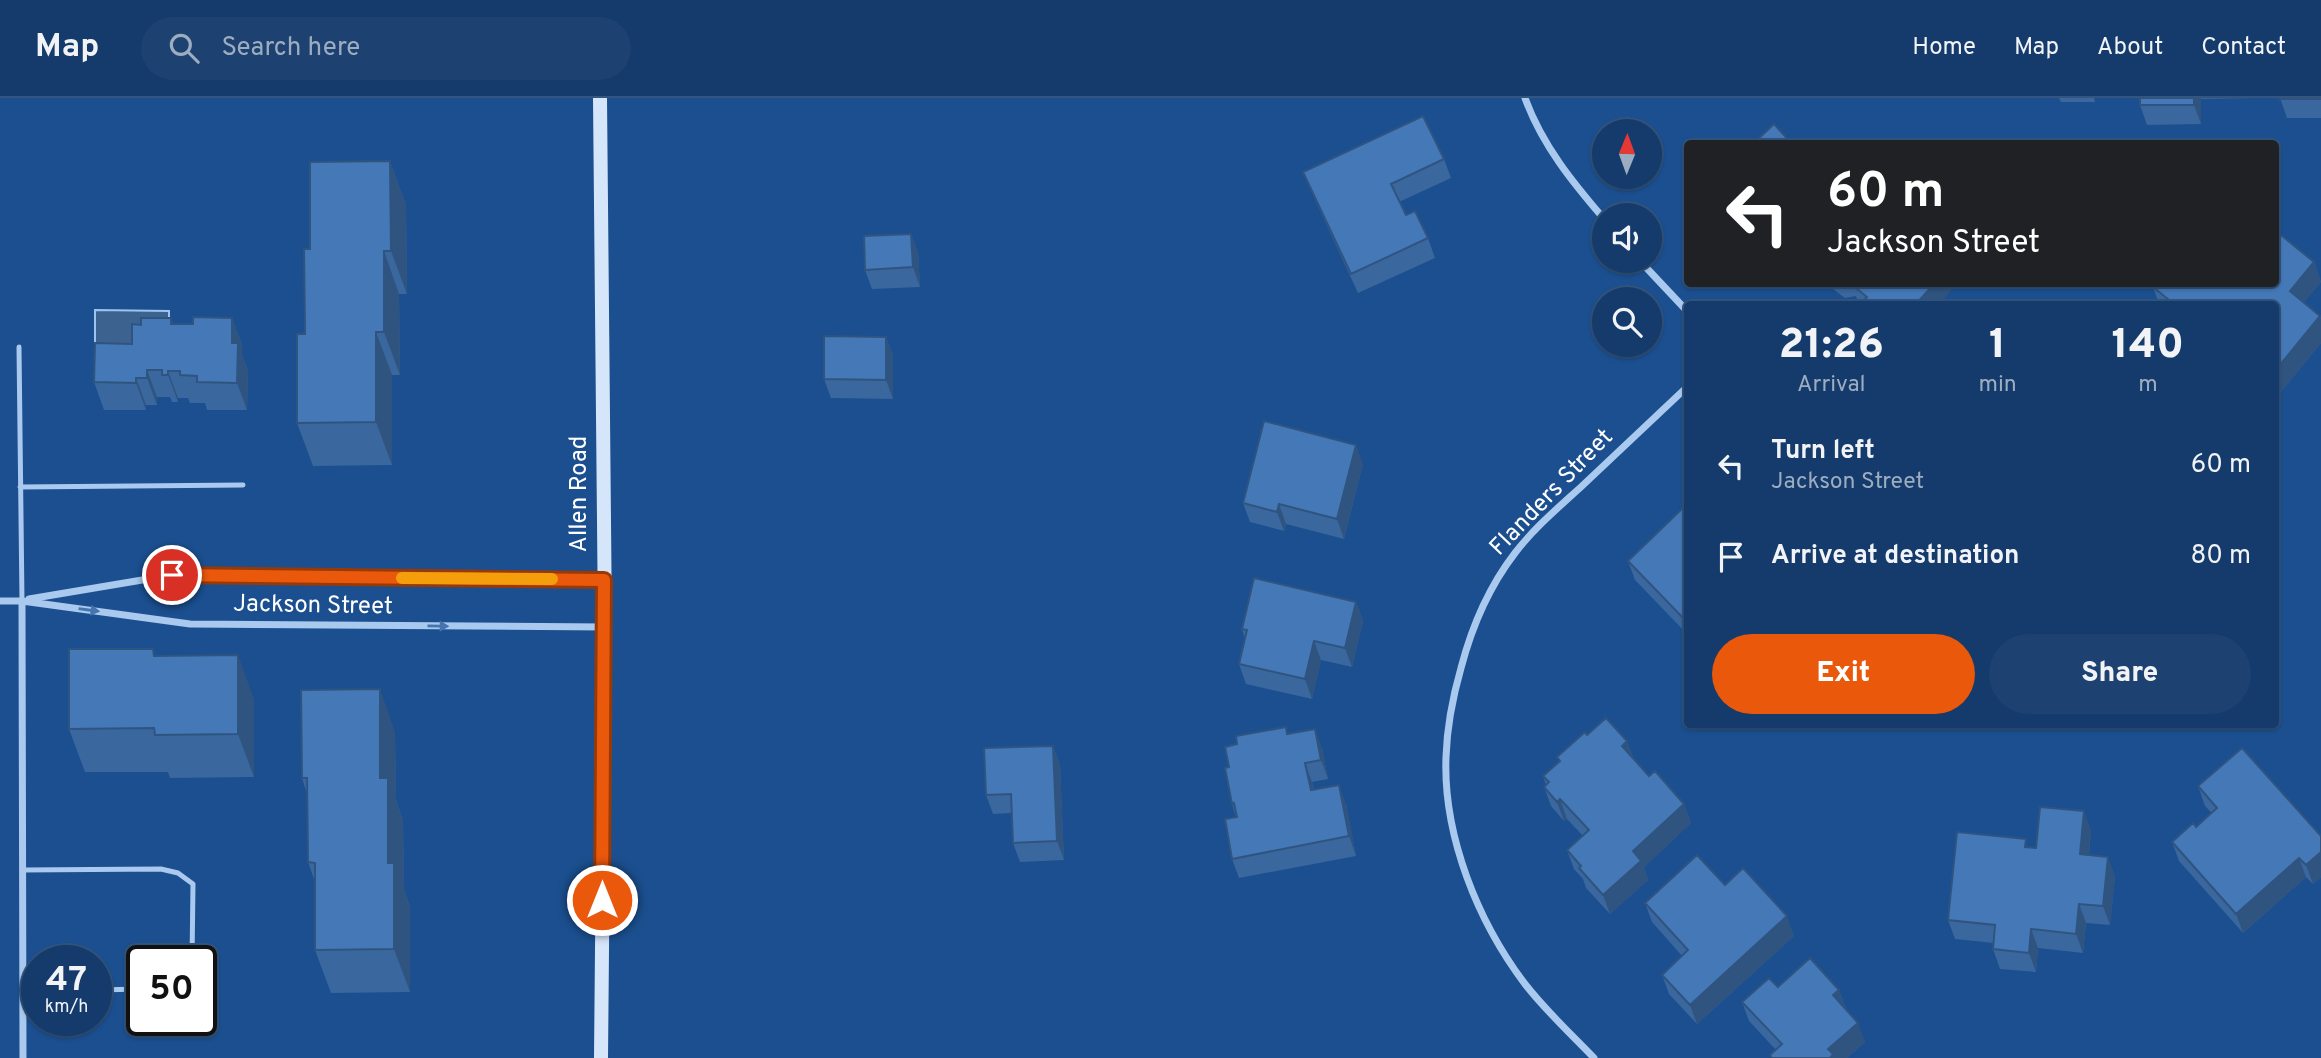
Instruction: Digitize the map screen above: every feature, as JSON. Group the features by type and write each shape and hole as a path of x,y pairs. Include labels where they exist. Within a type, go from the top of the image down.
{"main road":[{"name":"Allen Road","path":"600,98 604,580 601,1058"}],"street":[{"path":"1525,98 1555,157 1570,181 1592,206"},
{"path":"1651,273 1684,308"},
{"name":"Flanders Street","path":"1594,1058 1525,984 1499,944 1482,911 1460,855 1449,803 1446,758 1448,733 1469,638 1484,601 1500,574 1516,551 1546,520 1684,390"},
{"name":"Jackson Street","path":"22,601 172,575 604,580"},
{"name":"Jackson Street","path":"0,601 22,601 190,624 604,627"},
{"path":"22,601 23,945"},
{"path":"23,1036 23,1058"}],"lane":[{"path":"19,346 22,601"},
{"path":"20,487 243,485"},
{"path":"23,870 161,869 178,873 192,884 192,945"}],"water":[{"path":"95,310 169,311 169,338 135,363 95,363"}],"building":[{"path":"2140,98 2194,98 2194,105 2140,105"},
{"path":"2321,98 2321,99 2280,99"},
{"path":"1423,116 1444,159 1391,184 1406,215 1415,211 1428,238 1351,274 1303,172"},
{"path":"1774,124 1788,140 1757,140"},
{"path":"390,161 391,251 384,251 384,332 376,332 376,422 297,423 297,334 305,334 304,249 310,249 310,162"},
{"path":"911,234 913,267 865,270 864,236"},
{"path":"2281,235 2314,262 2290,291 2320,316 2279,366 2279,301 2170,301 2153,287 2279,287"},
{"path":"1855,287 1931,287 1919,301 1863,301 1867,297"},
{"path":"193,317 232,318 232,343 238,343 237,383 197,382 197,376 180,375 180,371 168,371 168,375 162,375 162,370 147,370 147,378 136,378 136,383 94,382 95,343 132,344 132,324 141,325 141,318 171,318 171,324 193,324"},
{"path":"824,336 886,337 886,380 824,379"},
{"path":"1264,421 1356,445 1337,519 1279,504 1277,512 1243,503"},
{"path":"1684,507 1684,619 1628,561"},
{"path":"1254,578 1356,602 1345,648 1314,641 1305,679 1239,664 1247,630 1242,629"},
{"path":"69,649 153,649 154,656 238,655 238,734 155,735 154,728 69,729"},
{"path":"380,689 380,778 388,778 388,863 394,863 394,949 315,950 315,863 308,862 307,778 302,778 301,690"},
{"path":"1606,718 1627,741 1622,746 1649,776 1655,771 1684,804 1633,851 1641,861 1603,895 1567,850 1589,830 1560,799 1557,802 1544,787 1549,782 1543,776 1560,761 1557,757 1585,732 1587,735"},
{"path":"1286,727 1287,734 1315,729 1321,760 1305,763 1311,790 1339,785 1349,836 1232,859 1225,819 1237,817 1225,768 1229,767 1225,747 1237,744 1236,736"},
{"path":"1053,746 1057,841 1013,843 1011,794 986,795 984,748"},
{"path":"2242,748 2321,836 2321,852 2306,865 2299,858 2236,914 2172,842 2193,823 2196,827 2217,808 2198,786"},
{"path":"2040,807 2084,811 2080,854 2108,857 2103,906 2079,904 2076,934 2031,929 2029,953 1993,949 1995,925 1948,920 1957,832 2026,839 2025,847 2036,848"},
{"path":"1697,855 1725,885 1743,868 1787,916 1690,1005 1662,975 1688,950 1645,903"},
{"path":"1810,958 1839,990 1833,995 1858,1023 1828,1049 1833,1054 1830,1058 1772,1058 1770,1055 1782,1044 1742,1002 1769,978 1778,987"}],"slow traffic":[{"path":"402,578 552,579"}],"route":[{"path":"172,575 604,580 602,900"}]}
